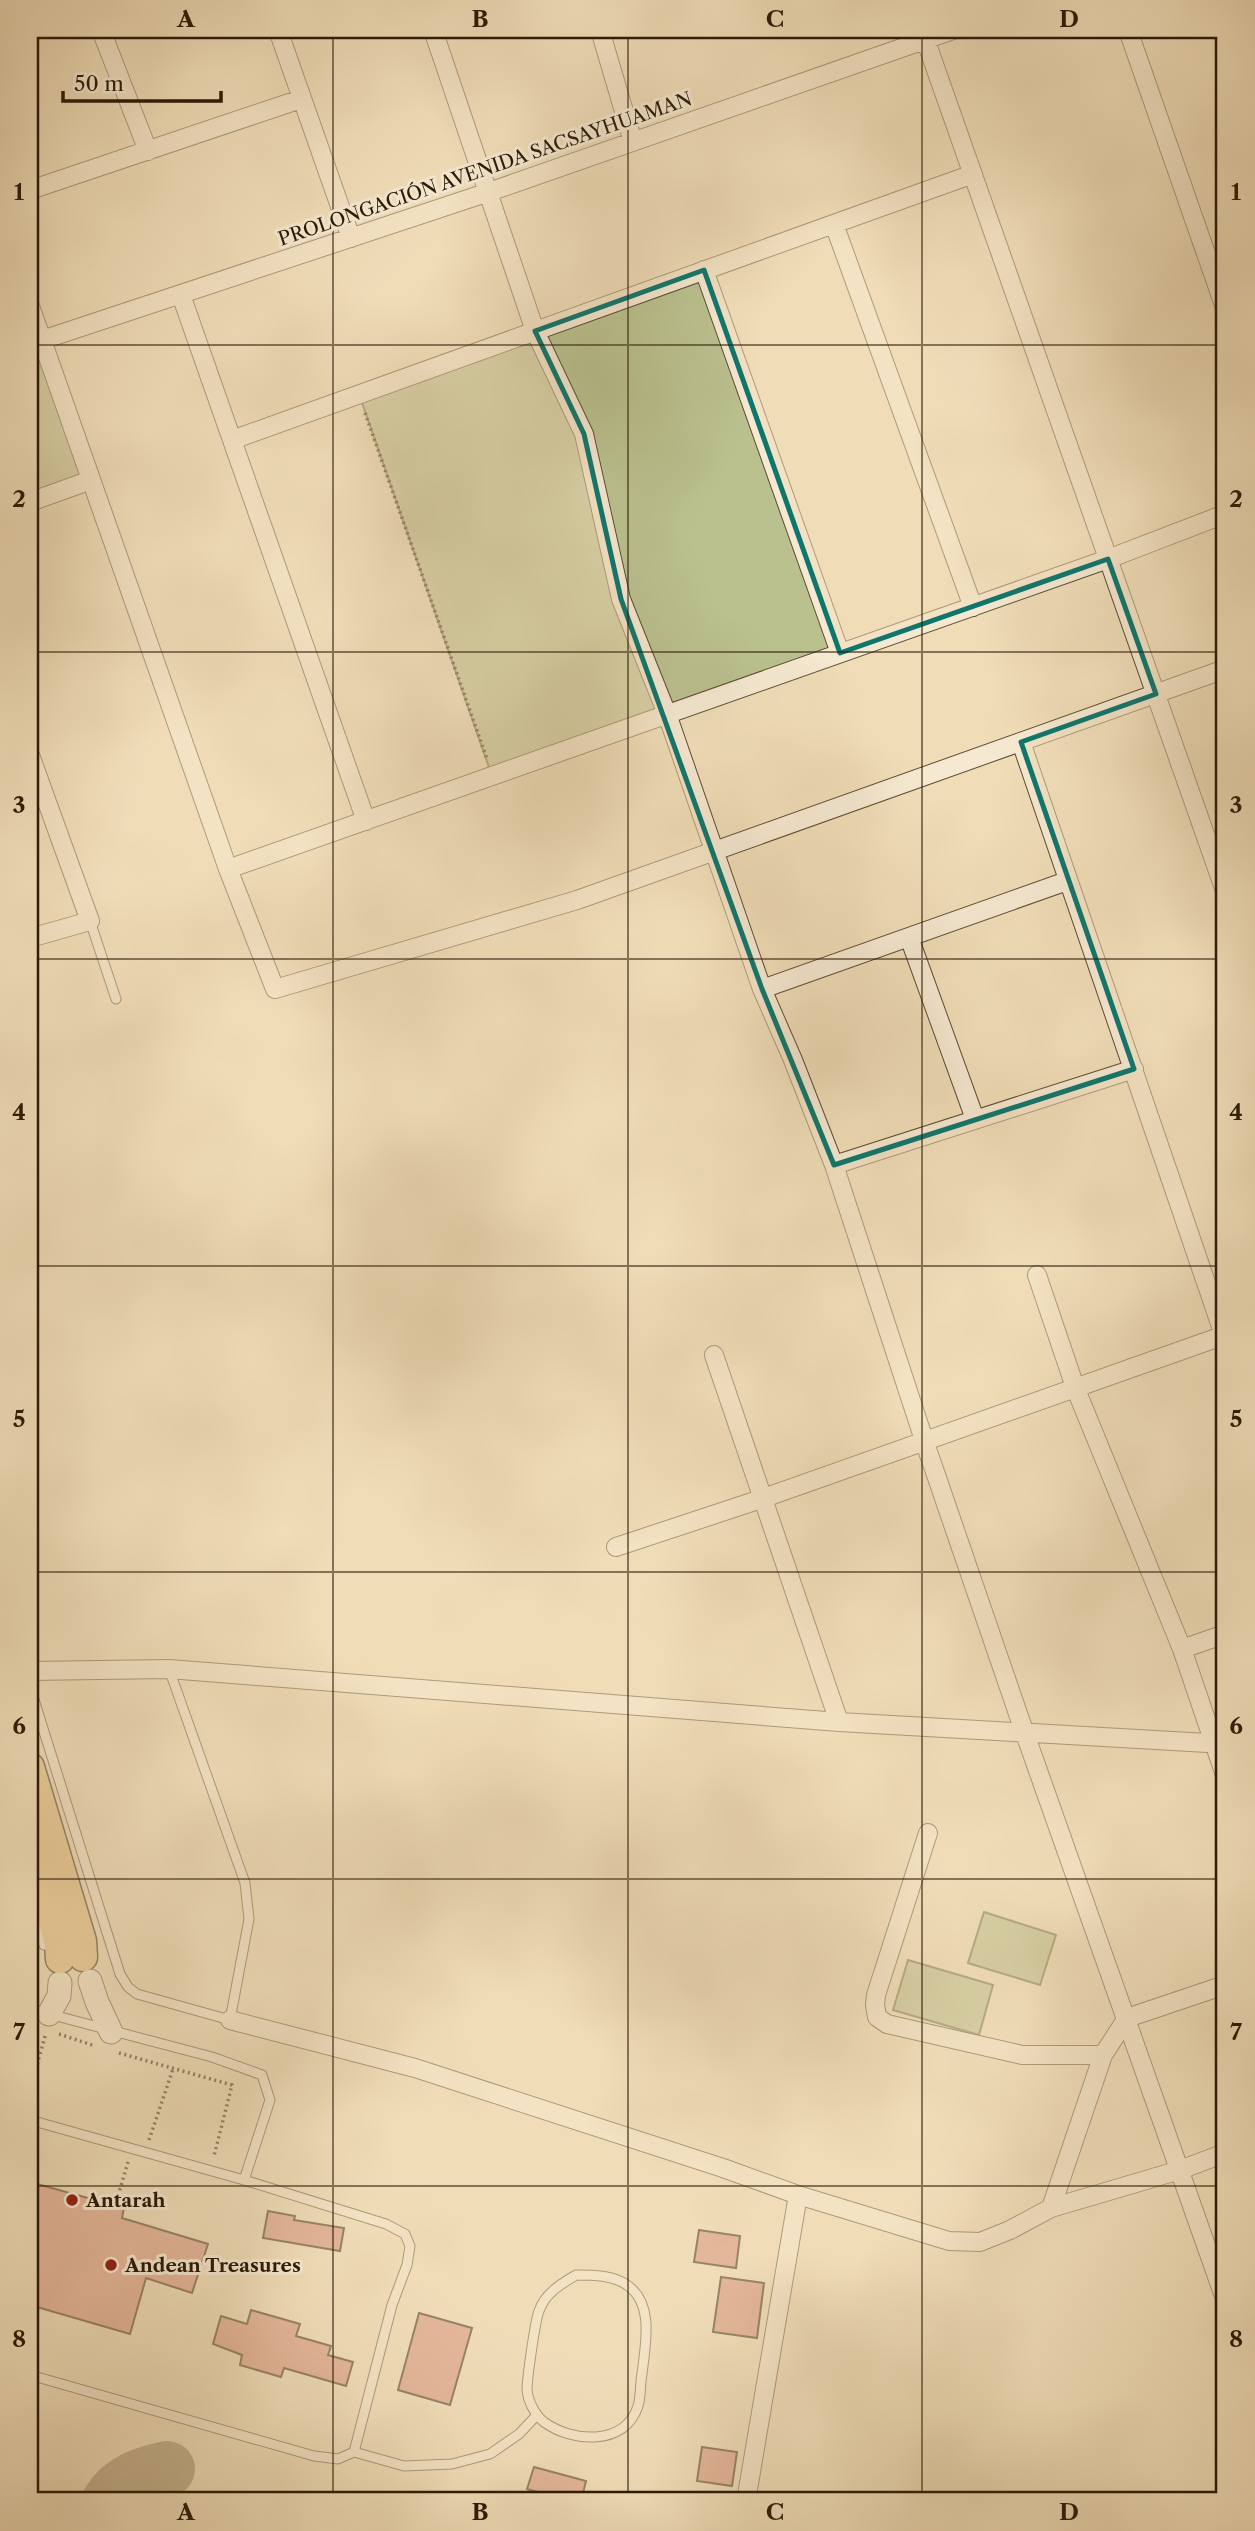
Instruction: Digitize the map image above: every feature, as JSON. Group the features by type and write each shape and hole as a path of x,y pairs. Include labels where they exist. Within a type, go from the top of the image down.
{"main road":[{"path":"30,1767 72,1961"},
{"path":"30,1839 72,1961"}],"street":[{"path":"101,30 148,151"},
{"path":"278,30 351,238"},
{"path":"433,30 535,331 584,435 621,599 667,714 762,989 834,1165 924,1440 1024,1731 1225,2299"},
{"path":"600,30 633,142"},
{"name":"PROLONGACIÓN AVENIDA SACSAYHUAMAN","path":"36,342 489,192 633,142 924,34 953,30"},
{"path":"1128,30 1225,308"},
{"path":"924,34 1225,891"},
{"path":"30,190 301,99"},
{"path":"232,440 973,174"},
{"path":"834,224 973,607"},
{"path":"704,270 840,653"},
{"path":"181,295 366,821"},
{"path":"30,306 36,342 91,480 228,869 275,989 578,901 1225,669"},
{"path":"30,502 91,480"},
{"path":"228,869 1108,559 1225,514"},
{"path":"616,1547 761,1499 1225,1336 1021,742"},
{"path":"30,755 90,920 30,939"},
{"path":"762,989 1067,881"},
{"path":"909,937 975,1119"},
{"path":"834,1165 1134,1069"},
{"path":"1037,1275 1075,1387 1220,1744 1225,1774"},
{"path":"714,1355 839,1722"},
{"path":"1182,1649 1225,1634"},
{"path":"30,1671 169,1669 839,1722 1220,1744"},
{"path":"928,1833 876,1995 874,2005 877,2017 887,2024 1022,2055 1102,2056"},
{"path":"46,2022 72,1961"},
{"path":"72,1961 97,2002 112,2045"},
{"path":"1051,2208 1102,2056 1127,2018 1225,1984"},
{"path":"230,2020 415,2068 710,2163 797,2194 949,2241 980,2242 1010,2230 1051,2208 1180,2170 1225,2152"},
{"path":"746,2501 797,2194"}],"lane":[{"path":"90,920 116,999"},
{"path":"30,1687 120,1975 137,1994 230,2020 249,1919 245,1883 169,1669"},
{"path":"30,1902 44,1945 72,1961"},
{"path":"46,2022 112,2045 212,2057 262,2075 270,2100 244,2180"},
{"path":"30,2120 244,2180 386,2224 405,2234 410,2246 407,2265 392,2305 354,2452"},
{"path":"576,2275 605,2276 628,2285 642,2304 647,2328 638,2407 625,2426 605,2437 576,2437 555,2430 536,2416 527,2391 539,2310 554,2288 576,2275"},
{"path":"30,2375 314,2456 338,2459 354,2452 404,2466 452,2464 491,2454 519,2434 536,2416"}],"path":[{"path":"359,394 492,776"},
{"path":"30,2091 46,2022 173,2069 232,2085 211,2166"},
{"path":"115,2206 134,2144 147,2148 173,2069"}],"highlighted area":[{"path":"704,270 840,653 1108,559 1156,694 1021,742 1134,1069 834,1165 762,989 621,599 584,434 535,331"}],"green space":[{"path":"704,270 840,653 492,776 359,394"},
{"path":"42,339 91,480 30,502 30,344"},
{"path":"984,1912 1056,1935 1040,1985 968,1963"},
{"path":"908,1960 993,1985 979,2035 893,2010"}],"building":[{"path":"30,2182 124,2208 122,2218 208,2244 192,2293 146,2278 130,2334 30,2305"},
{"path":"268,2211 295,2216 294,2220 344,2228 340,2251 263,2238"},
{"path":"699,2230 740,2236 736,2268 694,2262"},
{"path":"721,2277 764,2283 757,2338 713,2332"},
{"path":"251,2310 300,2324 296,2336 331,2346 328,2355 353,2362 346,2386 284,2368 281,2377 240,2365 242,2355 213,2344 221,2316 247,2324"},
{"path":"419,2313 472,2328 450,2405 398,2390"},
{"path":"702,2447 737,2452 732,2486 697,2481"},
{"path":"534,2467 586,2481 581,2501 571,2501 527,2489"}],"taxiway":[{"path":"110,2501 128,2483 167,2469"}],"place":[{"name":"Antarah","path":"72,2200"},
{"name":"Andean Treasures","path":"111,2265"}]}
